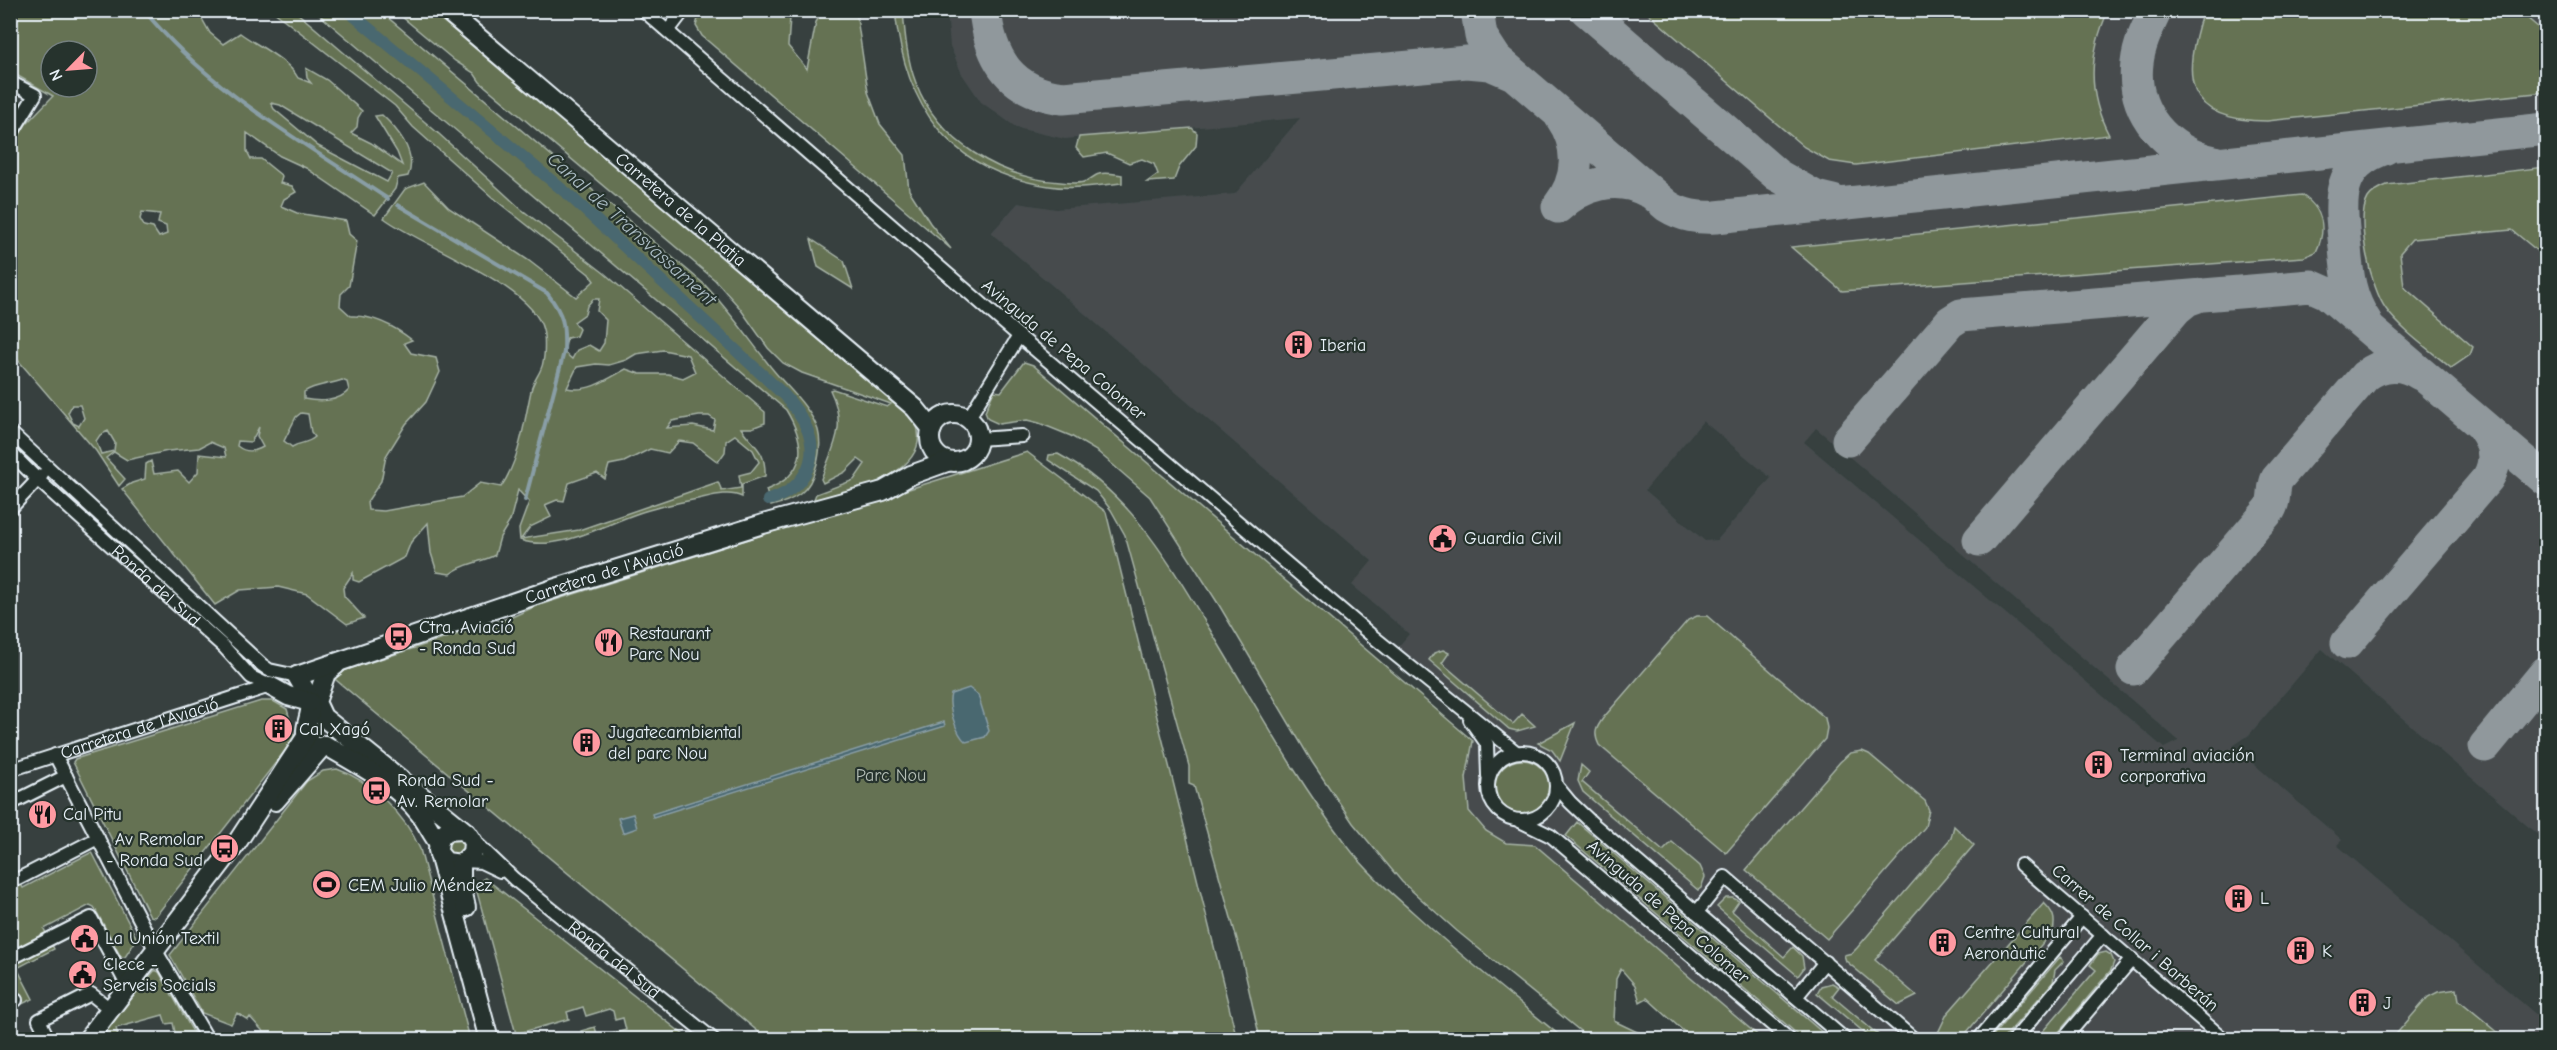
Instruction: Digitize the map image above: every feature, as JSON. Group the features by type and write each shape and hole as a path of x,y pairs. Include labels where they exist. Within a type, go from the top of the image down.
{"street":[{"name":"Carretera de la Platja","path":"446,10 935,427"},
{"name":"Avinguda de Pepa Colomer","path":"643,10 1019,336 1465,712 1516,752"},
{"path":"668,31 684,10"},
{"path":"10,82 35,95 10,136"},
{"path":"968,419 1019,336"},
{"path":"911,475 935,427 960,415 975,426 978,439 975,452 967,459 956,463 947,462 934,452 935,427"},
{"name":"Ronda del Sud","path":"10,432 262,665 269,670 297,676 316,718"},
{"path":"978,439 1022,436"},
{"name":"Ronda del Sud","path":"10,452 38,480 224,647 251,677 288,696 466,833 513,879 714,1040"},
{"name":"Carretera de l'Aviació","path":"297,676 338,664 556,588 742,530 883,491 911,475 947,462"},
{"path":"10,509 47,468"},
{"path":"87,1040 236,844 316,718 326,673 338,664"},
{"name":"Carretera de l'Aviació","path":"10,770 270,686"},
{"name":"Avinguda de Pepa Colomer","path":"1465,712 1487,744 1488,788"},
{"path":"236,844 334,735 316,718"},
{"path":"324,746 353,760 407,801 420,814 446,862 463,862"},
{"path":"1516,752 1527,752 1539,756 1551,767 1556,785 1555,798 1548,808 1533,819 1518,820 1497,810 1492,803 1488,788 1493,768 1500,759 1516,752"},
{"path":"55,755 156,951 208,1040"},
{"path":"10,804 66,776"},
{"name":"Avinguda de Pepa Colomer","path":"1556,785 1592,823 1846,1040"},
{"name":"Avinguda de Pepa Colomer","path":"1518,820 1551,836 1790,1040"},
{"path":"489,1040 439,848 446,831 451,829 466,833 473,848 463,862 461,885 501,1040"},
{"path":"18,879 98,838"},
{"name":"Ronda del Sud","path":"463,862 481,862 513,879"},
{"name":"Carrer de Collar i Barberán","path":"2021,865 2225,1040"},
{"name":"Avinguda de Pepa Colomer","path":"1697,912 1725,877 1915,1040"},
{"path":"1978,1040 2082,917"},
{"path":"12,958 91,918 128,987"},
{"path":"2013,1040 2103,935"},
{"path":"2063,1040 2132,959"},
{"path":"1796,997 1825,962"},
{"path":"49,1040 39,1020 91,994 110,1009"}],"shaded area":[{"path":"947,11 2546,11 2546,842 2322,649 2249,735 2233,746 2342,840 2337,845 2546,1023 2546,1039 1762,1039 1535,845 1506,843 1486,831 1468,811 1466,778 1473,741 1465,712 1393,653 1409,634 1352,585 1372,561 991,233 1018,203 1056,209 1235,194 1300,118 1065,139 1017,128 981,102 962,74 950,46","holes":["1703,421 1771,478 1717,540 1705,541 1645,490","1816,428 2178,740 2178,741 2164,748 1804,442"]}],"green space":[{"path":"11,10 207,11 208,15 201,17 210,33 223,44 240,33 287,65 298,78 311,83 307,78 306,68 327,80 362,111 357,127 351,133 371,143 402,165 397,152 375,116 382,115 400,135 410,159 408,176 398,178 395,189 375,215 306,168 280,156 247,133 247,151 251,159 261,159 282,176 280,183 292,186 296,192 284,199 281,206 297,213 346,221 349,234 357,241 349,286 341,294 340,306 351,316 375,319 405,335 412,340 404,343 411,353 436,358 440,372 426,402 406,424 386,456 381,481 367,502 368,510 384,511 462,497 480,483 501,487 517,453 532,387 541,369 544,355 543,330 535,313 519,297 498,282 384,218 405,189 424,182 449,208 528,260 576,297 594,281 589,274 493,198 413,127 395,106 273,11 295,11 439,134 521,209 604,273 765,412 765,423 752,428 741,428 762,455 765,476 742,484 742,497 722,494 662,506 580,536 549,543 520,540 519,529 529,502 518,490 510,521 500,537 495,555 450,574 437,572 431,553 428,523 411,542 405,557 359,582 353,580 353,573 343,588 344,596 364,618 347,624 307,594 278,587 240,590 215,605 122,489 145,479 146,464 151,461 154,474 178,471 189,482 198,472 199,454 226,457 224,448 210,442 199,448 168,451 127,460 114,452 106,458 125,479 119,486 96,451 11,352 11,150 26,124 50,99 99,99 99,39 39,39 39,88 11,72","holes":["271,103 280,105 392,173 387,182 318,146 274,109","142,212 160,214 158,223 166,226 167,234 159,237 153,228 144,226 140,219","593,299 599,299 597,311 606,320 604,343 599,351 589,345 577,350 572,359 564,352 567,338 576,336 579,329 574,322 585,314 587,306","663,350 688,355 695,372 683,378 668,374 640,374 626,369 590,387 567,388 577,367 596,364 609,365 636,354","342,380 347,382 349,390 340,397 316,401 304,399 304,392 309,389","72,405 80,405 84,418 79,426 73,423 68,413","301,413 308,414 311,432 315,437 292,447 284,441 296,417","699,416 709,416 715,420 713,430 693,426 667,428 672,421","259,427 257,436 263,447 250,451 244,450 237,446 238,441 251,442","108,431 115,443 114,451 101,454 96,441 100,435","735,435 753,450 759,462 751,472 739,475 741,488 722,491 718,482 579,530 521,539 530,527 551,517 545,505 557,500 564,501 569,483 597,473 605,479 609,465 624,462 650,449 668,453 679,441 693,443 718,462 725,452 726,441"]},
{"path":"315,11 380,11 704,284 805,406 815,422 819,437 819,455 806,489 793,498 771,506 766,490 789,476 796,467 799,457 798,435 786,410"},
{"path":"395,11 434,11 904,407 917,426 918,443 911,458 899,470 882,480 812,504 816,494 854,480 865,464 858,459 845,472 823,483 821,479 837,436 838,415 830,390 833,389 887,407 891,404 802,373 783,363 768,348 739,307 715,280 480,82 474,73 455,61"},
{"path":"700,11 800,11 790,17 788,46 807,69 816,22 823,11 856,11 868,92 880,124 905,155 909,190 930,223 951,249 702,36 696,26"},
{"path":"895,11 903,11 910,65 916,83 926,104 955,139 994,164 1037,179 1077,183 1107,173 1122,175 1122,183 1076,187 1049,186 1014,178 984,166 959,149 938,128 921,104 909,76 900,45"},
{"path":"1645,11 2108,11 2097,42 2093,73 2097,104 2109,135 1856,165 1829,161 1804,147"},
{"path":"2203,11 2519,11 2546,34 2546,92 2267,121 2239,119 2218,113 2204,104 2195,91 2192,56"},
{"path":"1192,128 1197,133 1196,146 1179,167 1174,180 1147,182 1158,174 1154,164 1142,159 1129,163 1107,153 1084,157 1076,148 1079,137"},
{"path":"2546,167 2546,258 2512,230 2412,239 2400,253 2404,287 2473,347 2470,355 2451,368 2400,325 2380,299 2370,271 2364,238 2364,208 2368,198 2376,190 2387,185"},
{"path":"2302,195 2319,213 2322,228 2316,252 2304,257 1842,291 1791,247"},
{"path":"811,239 844,261 853,289 818,267"},
{"path":"1024,362 1033,365 1473,741 1466,778 1469,811 1486,831 1506,843 1535,845 1762,1039 1692,1039 1647,998 1640,1002 1635,985 1621,969 1616,979 1614,1021 1652,1039 1590,1039 1457,931 1402,882 1353,823 1312,762 1219,605 1150,497 1098,452 1071,436 1027,420 999,424 988,419 985,412 994,391 1001,392"},
{"name":"Parc Nou","path":"1027,452 1106,512 1237,1039 767,1039 330,675 512,617 536,606"},
{"path":"1058,454 1106,487 1144,529 1177,576 1308,791 1361,862 1387,889 1452,946 1564,1039 1260,1039 1240,950 1194,786 1189,784 1189,766 1125,535 1111,510 1096,491 1048,460 1049,455"},
{"path":"1697,616 1707,616 1825,718 1827,728 1825,739 1726,853 1599,745 1596,737 1597,728 1604,717 1688,620"},
{"path":"1443,650 1449,653 1442,663 1513,724 1522,714 1535,726 1517,731 1509,729 1429,660 1434,653"},
{"path":"261,701 273,701 287,709 295,738 155,917 150,916 73,762 75,759"},
{"path":"1575,723 1560,761 1552,750 1538,743"},
{"path":"1862,751 1869,754 1925,801 1929,810 1925,827 1827,939 1746,870 1840,762 1850,753"},
{"path":"1517,760 1527,760 1537,764 1545,772 1549,787 1545,802 1537,810 1527,814 1517,814 1507,810 1499,802 1495,792 1495,782 1499,772 1507,764"},
{"path":"1581,765 1589,772 1582,782 1663,851 1672,842 1700,866 1705,877 1701,888 1698,890 1583,792 1578,781"},
{"name":"CEM Julio Méndez","path":"337,769 362,782 386,801 406,824 420,849 470,1039 270,1039 250,1017 248,1020 237,1013 231,1024 202,1013 170,955 307,781 323,771"},
{"path":"1577,822 1830,1039 1803,1039 1566,836"},
{"path":"1954,826 1974,845 1875,960 1917,996 1899,1005 1846,961 1844,955 1852,953 1857,948 1951,838"},
{"path":"459,837 464,842 465,852 450,858 445,845 448,839"},
{"path":"92,852 137,939 125,957 121,957 94,907 90,905 44,929 54,949 17,968 33,999 11,1009 10,865 23,888"},
{"path":"485,878 689,1039 583,1039 581,1031 595,1027 598,1038 626,1030 623,1018 615,1020 613,1011 609,1009 586,1016 583,1007 567,1012 569,1019 516,1034 477,892 478,882"},
{"path":"1726,898 1739,901 1732,911 1784,957 1793,947 1802,956 1804,968 1798,976 1717,907"},
{"path":"2044,903 2053,916 2053,931 1961,1039 1935,1039 1947,1014"},
{"path":"2106,952 2111,955 2114,962 2111,970 2053,1039 2036,1039 2096,970 2090,965 2098,954"},
{"path":"2060,957 2064,961 2055,970 2053,982 2003,1039 1990,1039"},
{"path":"155,970 159,972 197,1039 170,1039 176,1037 173,1023 166,1024 163,1015 116,1028 118,1036 98,1040"},
{"path":"1832,983 1839,987 1832,996 1883,1039 1872,1039 1817,993 1821,986"},
{"path":"2457,989 2459,1000 2506,1039 2392,1039 2428,997 2438,992"}],"water":[{"path":"969,688 978,695 989,731 985,737 966,742 956,726 951,712 950,699 951,694"},
{"path":"944,722 945,726 653,817 652,814"},
{"path":"633,814 637,828 623,833 618,818"}],"waterway":[{"path":"144,10 198,66 227,90 291,136 388,199"},
{"name":"Canal de Transvassament","path":"347,10 570,196 784,395 800,415 807,429 811,441 811,453 805,474 798,483 790,490 768,500"},
{"path":"398,205 547,293 560,314 564,327 564,352 525,500"}],"taxiway":[{"path":"985,10 992,44 1006,70 1030,89 1045,95 1063,98 1467,62 1490,64 1511,73"},
{"path":"1477,10 1481,36 1496,59 1667,206 1697,217 1716,217 2546,129"},
{"path":"1586,10 1777,175 1816,197 1833,201"},
{"path":"2156,10 2144,36 2137,63 2137,81 2146,114 2156,128 2181,149 2214,162"},
{"path":"1558,207 1571,185 1575,162 1572,139 1561,117"},
{"path":"2366,322 2356,305 2348,277 2342,201 2344,187 2357,164 2369,155 2386,148"},
{"path":"1558,207 1578,192 1600,184 1624,183 1647,191"},
{"path":"1848,440 1950,322 1961,315 2311,286 2327,293 2546,480"},
{"path":"1979,540 2176,309 2187,300 2201,295"},
{"path":"2133,669 2270,509 2277,479 2365,376 2379,368 2393,365 2406,367 2420,374"},
{"path":"2347,643 2488,478 2493,465 2494,451 2490,438 2482,426"},
{"path":"2485,746 2546,672"}],"place":[{"name":"Iberia","path":"1299,345"},
{"name":"Guardia Civil","path":"1443,538"},
{"name":"Ctra. Aviació - Ronda Sud","path":"398,637"},
{"name":"Restaurant Parc Nou","path":"608,643"},
{"name":"Cal Xagó","path":"278,729"},
{"name":"Jugatecambiental del parc Nou","path":"587,742"},
{"name":"Terminal aviación corporativa","path":"2099,765"},
{"name":"Ronda Sud - Av. Remolar","path":"376,790"},
{"name":"Cal Pitu","path":"42,814"},
{"name":"Av Remolar - Ronda Sud","path":"224,849"},
{"name":"CEM Julio Méndez","path":"327,885"},
{"name":"L","path":"2239,898"},
{"name":"La Unión Textil","path":"84,938"},
{"name":"Centre Cultural Aeronàutic","path":"1943,942"},
{"name":"K","path":"2301,951"},
{"name":"Clece - Serveis Socials","path":"82,974"},
{"name":"J","path":"2362,1003"}]}
